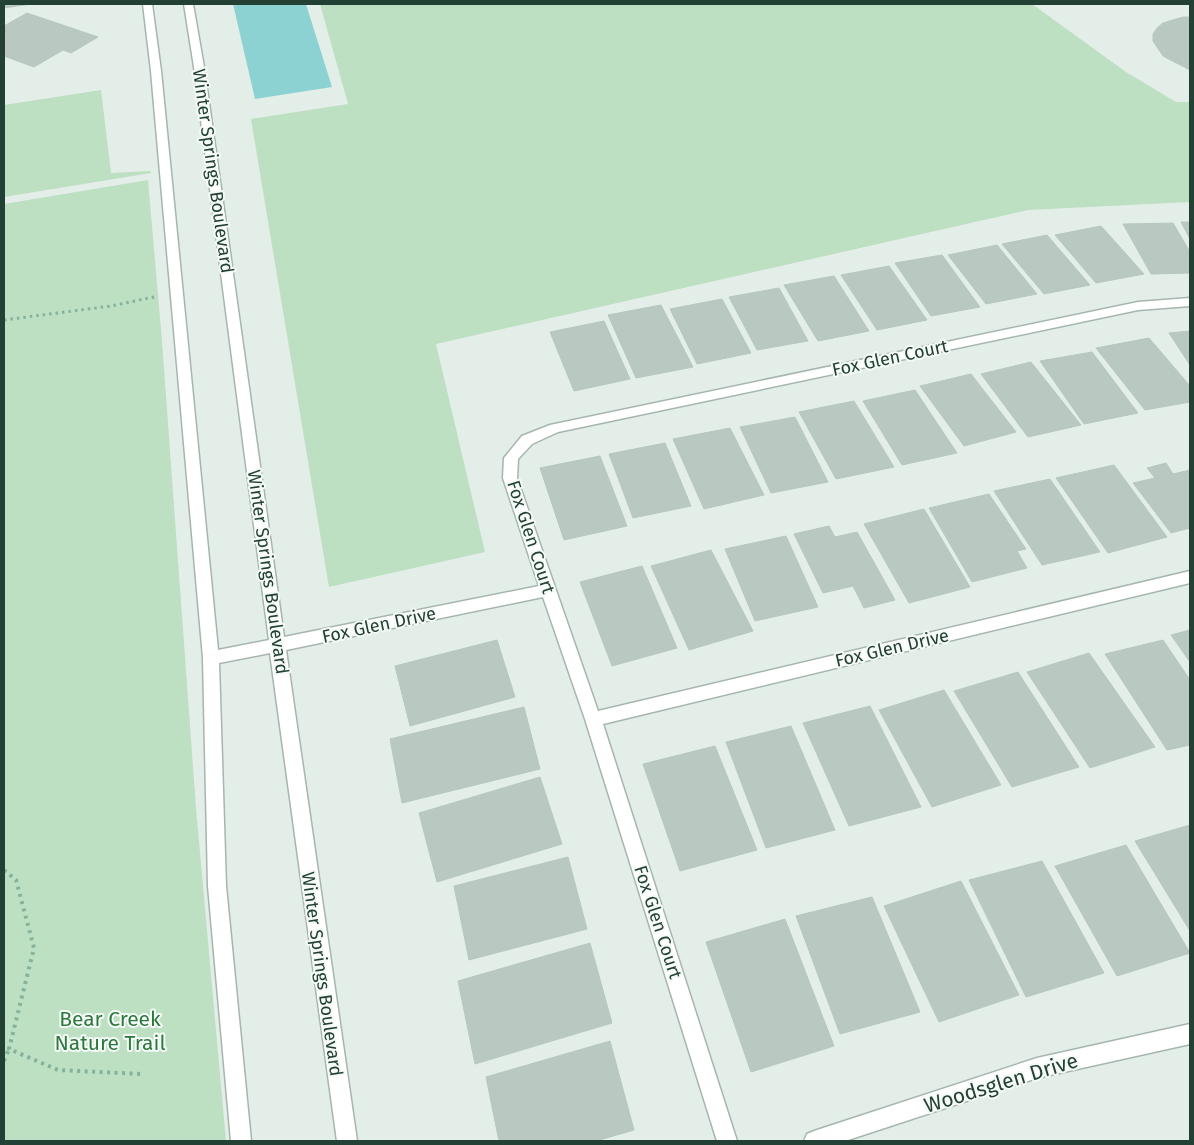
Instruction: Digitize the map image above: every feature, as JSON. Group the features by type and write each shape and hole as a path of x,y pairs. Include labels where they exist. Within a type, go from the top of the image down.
{"street":[{"path":"147,4 156,71 211,658 218,886 241,1141"},
{"name":"Winter Springs Boulevard","path":"188,4 199,67 307,866 347,1141"},
{"name":"Fox Glen Court","path":"727,1141 593,719 510,478 511,458 527,440 555,428 1138,306 1190,302"},
{"name":"Fox Glen Drive","path":"593,719 1190,577"},
{"name":"Fox Glen Drive","path":"211,658 548,590"},
{"name":"Woodsglen Drive","path":"814,1141 1037,1068 1190,1034"}],"path":[{"path":"4,320 110,306 177,293"},
{"path":"4,870 16,880 34,948 9,1049 4,1061"},
{"path":"9,1049 58,1070 141,1074"}],"green space":[{"path":"320,4 1032,4 1126,72 1176,102 1190,102 1190,202 1028,210 436,344 485,552 329,587 251,119 348,104"},
{"path":"101,90 111,173 150,171 151,173 4,197 4,105"},
{"name":"Bear Creek Nature Trail","path":"148,180 162,341 196,808 226,1141 4,1141 4,204"}],"water":[{"path":"233,4 306,4 332,87 255,99"}],"building":[{"path":"4,4 31,4 4,8"},
{"path":"27,13 98,37 71,53 63,50 34,67 4,56 4,26"},
{"path":"1183,17 1190,17 1190,70 1163,56 1153,41 1153,34 1163,23"},
{"path":"1181,222 1190,222 1190,239"},
{"path":"1173,223 1190,252 1190,273 1151,274 1123,224"},
{"path":"1101,226 1144,274 1096,283 1055,235"},
{"path":"1047,235 1090,285 1044,294 1002,244"},
{"path":"997,245 1037,294 986,304 948,255"},
{"path":"942,255 980,307 931,316 895,263"},
{"path":"889,266 927,320 877,330 841,275"},
{"path":"834,276 869,331 818,341 784,285"},
{"path":"779,288 808,341 757,350 729,297"},
{"path":"722,299 751,353 697,364 670,309"},
{"path":"661,305 693,367 636,378 608,315"},
{"path":"604,321 630,379 574,391 550,332"},
{"path":"1190,331 1190,365 1169,333"},
{"path":"1149,338 1190,386 1190,402 1145,410 1096,348"},
{"path":"1092,352 1138,413 1084,424 1040,361"},
{"path":"1031,362 1081,425 1028,437 981,374"},
{"path":"971,374 1016,432 964,446 920,386"},
{"path":"915,390 957,453 902,465 863,401"},
{"path":"854,401 894,467 836,479 799,412"},
{"path":"795,417 828,482 771,493 740,427"},
{"path":"730,428 764,495 704,509 673,439"},
{"path":"665,443 691,506 633,518 609,454"},
{"path":"600,456 627,526 564,540 540,468"},
{"path":"1166,463 1173,474 1190,470 1190,528 1171,533 1133,483 1155,478 1147,468"},
{"path":"1114,465 1167,537 1108,553 1056,478"},
{"path":"1050,479 1100,552 1042,565 994,491"},
{"path":"989,494 1026,549 1017,551 1027,568 972,582 929,508"},
{"path":"924,509 970,587 909,603 864,524"},
{"path":"829,526 835,537 857,532 895,600 864,608 853,586 823,593 794,534"},
{"path":"786,536 818,607 755,621 725,549"},
{"path":"711,550 753,631 689,650 651,566"},
{"path":"642,566 677,648 612,666 580,582"},
{"path":"1190,630 1190,662 1171,635"},
{"path":"497,640 515,697 410,726 395,666"},
{"path":"1163,640 1190,680 1190,745 1167,750 1105,654"},
{"path":"1089,653 1155,747 1090,768 1027,672"},
{"path":"1018,672 1079,767 1012,787 954,691"},
{"path":"944,690 1001,785 932,807 879,710"},
{"path":"870,706 921,807 849,826 803,723"},
{"path":"524,707 540,769 402,803 390,739"},
{"path":"791,726 835,830 766,848 726,742"},
{"path":"715,746 757,850 680,871 643,764"},
{"path":"540,777 562,844 437,882 419,813"},
{"path":"1190,825 1190,931 1135,841"},
{"path":"1126,845 1190,953 1117,976 1055,866"},
{"path":"568,857 587,929 469,960 454,886"},
{"path":"1042,861 1104,973 1026,997 969,880"},
{"path":"961,881 1019,995 939,1022 884,906"},
{"path":"872,897 920,1012 840,1034 796,916"},
{"path":"785,919 834,1046 751,1072 706,942"},
{"path":"590,943 612,1023 475,1064 458,981"},
{"path":"610,1041 634,1130 596,1141 499,1141 486,1077"}]}
